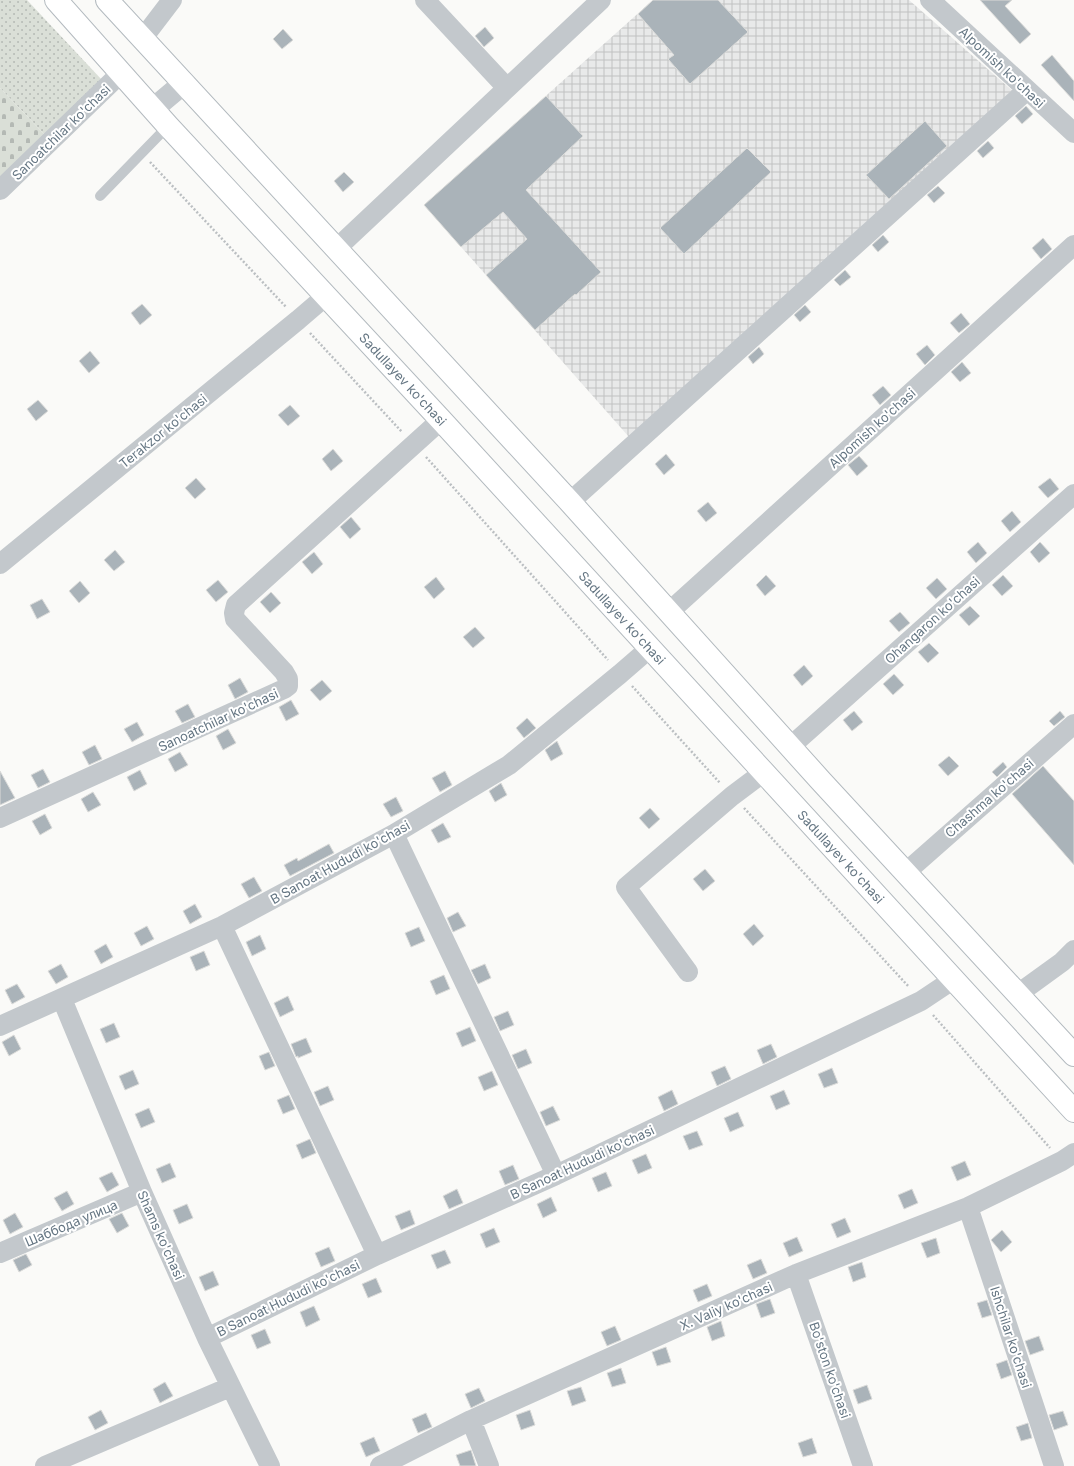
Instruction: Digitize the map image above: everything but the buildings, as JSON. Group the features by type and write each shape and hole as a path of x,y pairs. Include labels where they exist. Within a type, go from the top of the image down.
{"main road":[{"name":"Sadullayev ko'chasi","path":"56,0 168,126 441,420 1074,1111"},
{"path":"107,0 570,502 905,872 1074,1055"}],"street":[{"path":"143,38 172,0"},
{"path":"425,0 507,88"},
{"path":"336,249 601,0"},
{"name":"Alpomish ko'chasi","path":"930,0 1074,133"},
{"name":"Sanoatchilar ko'chasi","path":"0,190 121,73"},
{"path":"153,109 184,83"},
{"path":"570,502 1027,90"},
{"name":"Alpomish ko'chasi","path":"669,612 1074,245"},
{"name":"Terakzor ko'chasi","path":"0,564 326,296"},
{"name":"Sanoatchilar ko'chasi","path":"0,818 288,686 288,679 284,672 235,619 234,613 236,605 441,420"},
{"name":"Ohangaron ko'chasi","path":"791,746 1074,494"},
{"name":"B Sanoat Hududi ko'chasi","path":"0,1026 222,926 394,834 509,765 650,648"},
{"name":"Chashma ko'chasi","path":"905,872 1074,724"},
{"path":"688,972 626,887 732,796 764,772"},
{"path":"394,834 556,1175"},
{"path":"222,926 377,1255"},
{"path":"1018,994 1062,962 1074,950"},
{"name":"B Sanoat Hududi ko'chasi","path":"207,1338 377,1255 556,1175 921,1000 954,979"},
{"name":"Shams ko'chasi","path":"62,999 142,1192 207,1338 270,1466"},
{"name":"X. Valiy ko'chasi","path":"380,1466 471,1420 796,1274 968,1207 1062,1161 1074,1153"},
{"name":"Шаббода улица","path":"0,1253 142,1192"},
{"name":"Ishchilar ko'chasi","path":"968,1207 1054,1466"},
{"name":"Bo'ston ko'chasi","path":"796,1274 858,1465"},
{"path":"44,1466 230,1387"},
{"path":"471,1420 489,1466"}],"lane":[{"path":"100,196 168,126"}],"shaded area":[{"path":"653,0 909,0 1015,93 629,437 424,205"}],"green space":[{"path":"0,0 27,0 102,80 46,136 0,88"},
{"path":"0,88 46,136 0,179"}]}
